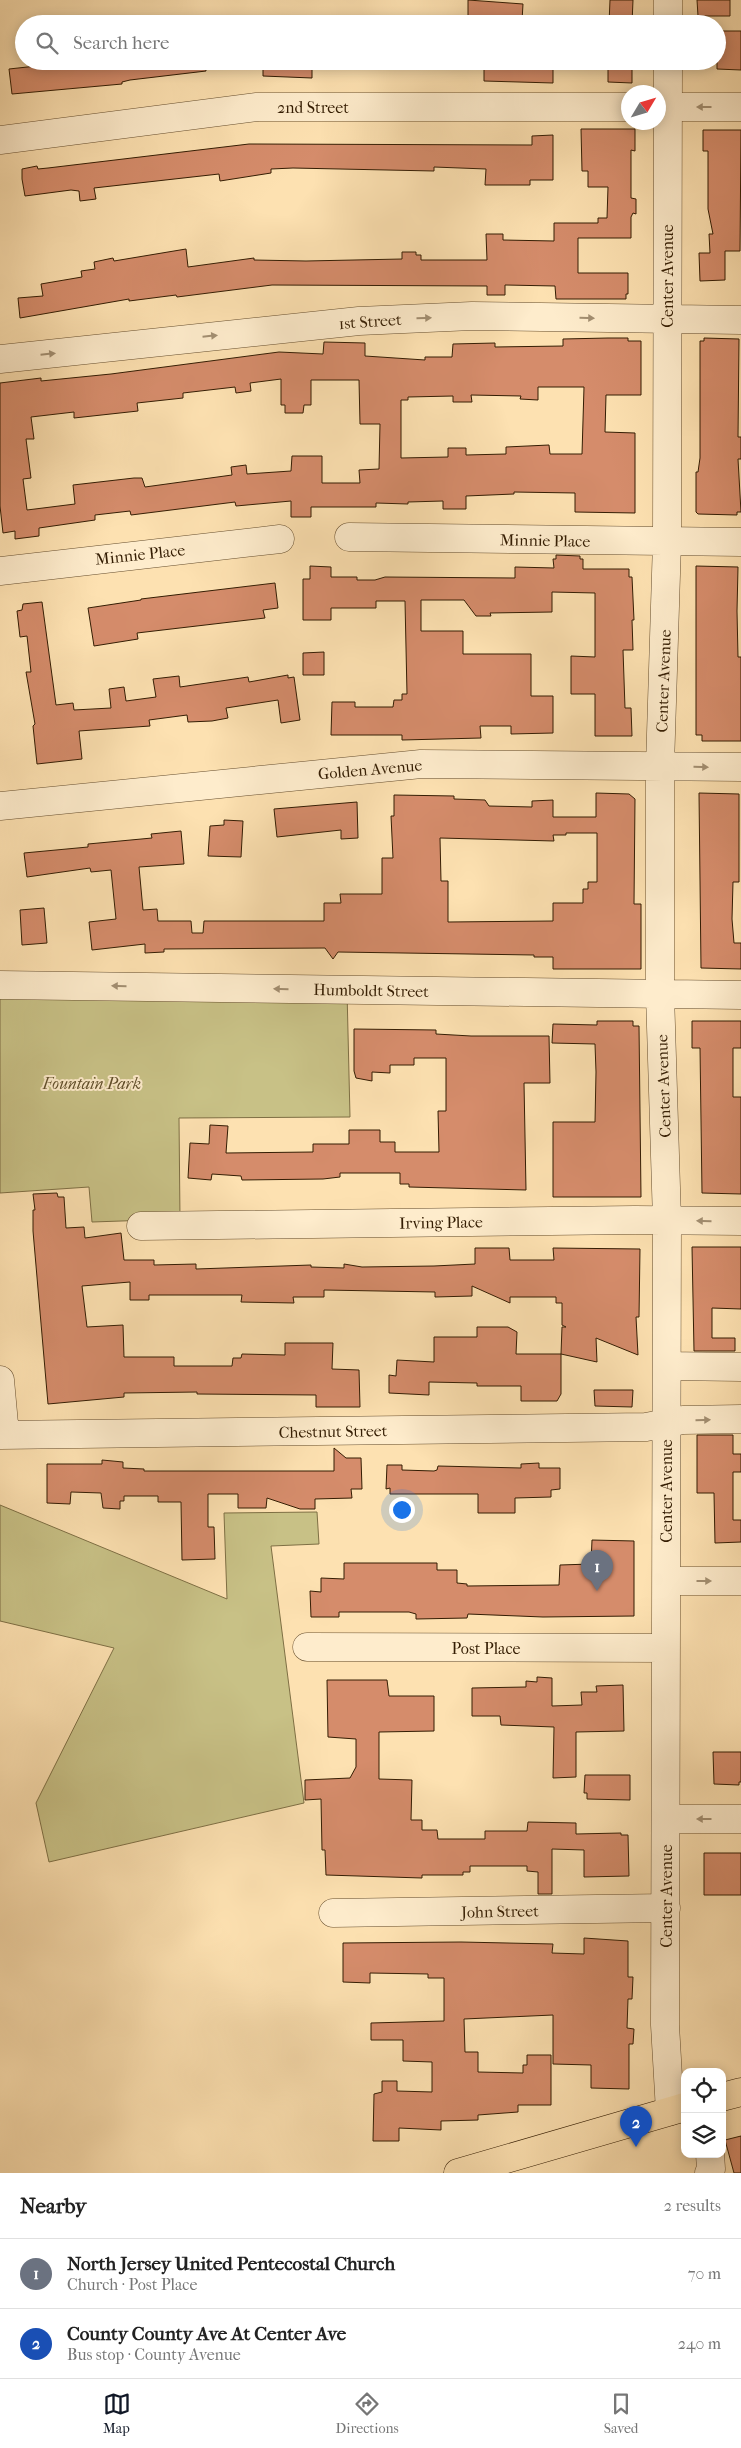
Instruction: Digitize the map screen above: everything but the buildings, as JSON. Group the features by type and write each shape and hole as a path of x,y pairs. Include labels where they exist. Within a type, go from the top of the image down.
{"main road":[{"path":"726,2096 741,2092"},
{"path":"458,2173 512,2165 677,2109"}],"street":[{"path":"668,0 668,15"},
{"name":"Center Avenue","path":"665,85 667,70"},
{"name":"2nd Street","path":"0,140 257,107 621,107"},
{"path":"666,107 741,107"},
{"name":"Center Avenue","path":"663,130 667,319 667,542 660,766 660,994 667,1220 665,2025 677,2109"},
{"name":"1st Street","path":"0,359 359,321 472,316 741,320"},
{"name":"Minnie Place","path":"349,537 741,542"},
{"name":"Minnie Place","path":"0,571 280,539"},
{"name":"Golden Avenue","path":"0,806 421,764 741,767"},
{"name":"Humboldt Street","path":"0,985 741,995"},
{"name":"Irving Place","path":"141,1226 667,1220 741,1221"},
{"path":"667,1366 741,1367"},
{"path":"0,1380 2,1435"},
{"name":"Chestnut Street","path":"2,1435 646,1427 683,1420 741,1419"},
{"path":"667,1581 741,1580"},
{"name":"Post Place","path":"307,1647 666,1648"},
{"path":"666,1819 741,1819"},
{"name":"John Street","path":"333,1913 666,1908"},
{"path":"709,2173 711,2169 710,2158"}],"green space":[{"name":"Fountain Park","path":"0,989 347,990 350,1117 179,1118 180,1219 92,1222 89,1187 0,1193"},
{"path":"0,1505 227,1599 224,1513 317,1512 319,1544 271,1546 304,1803 49,1862 36,1803 114,1648 0,1621"}],"place":[{"name":"North Jersey United Pentecostal Church","path":"597,1591"},
{"name":"County County Ave At Center Ave","path":"636,2147"}]}
